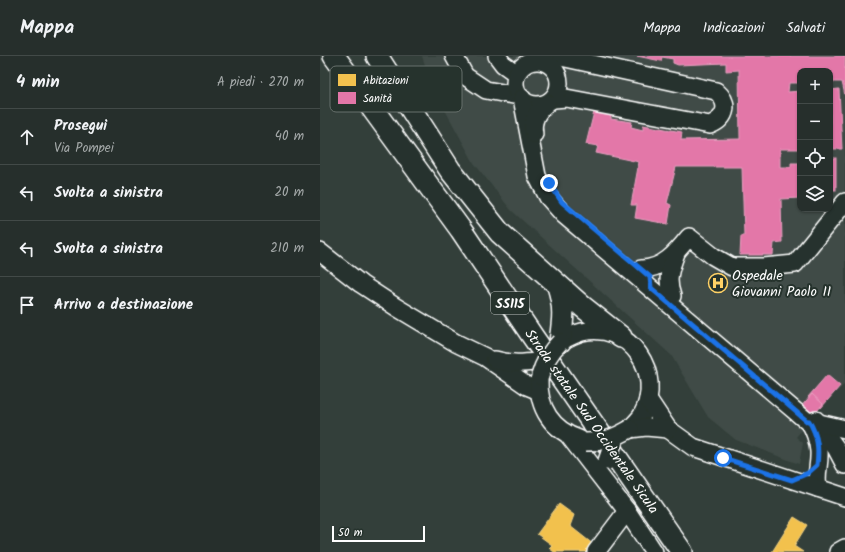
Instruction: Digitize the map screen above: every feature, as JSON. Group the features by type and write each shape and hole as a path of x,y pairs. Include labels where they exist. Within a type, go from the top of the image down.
{"main road":[{"name":"Strada statale Sud Occidentale Sicula","path":"334,56 341,66"},
{"path":"377,56 383,66"},
{"name":"Strada statale Sud Occidentale Sicula","path":"375,112 461,230 682,552"},
{"path":"413,112 450,170 500,233 558,286 621,337"},
{"path":"558,286 564,313 560,342"}],"street":[{"path":"454,56 459,66"},
{"path":"497,56 503,64 517,74"},
{"path":"462,72 464,76 486,90 520,97 532,105 540,105 550,101 566,98 710,125 716,123 724,113 725,107 721,95 716,91 561,57 543,61 535,60 528,62 521,67 515,81 516,89 520,97 537,176 548,197 564,215 652,278 808,422 809,421 817,437 819,452 816,475 818,488"},
{"path":"550,59 559,76 560,84 558,92 536,114 533,130 544,173 562,202 808,411 841,445 845,465"},
{"path":"652,278 689,237 713,256 732,267 764,267 795,264 845,202"},
{"path":"322,256 396,307 456,343 485,357 508,364 526,363 541,376"},
{"path":"569,436 586,442 601,442 614,438 630,429 642,415 648,399 650,384 648,370 642,357 621,337 596,331 583,332 560,342 551,351 541,376 543,409 554,424 569,436 627,511 654,552"},
{"path":"485,357 527,386 541,376"},
{"path":"648,399 668,429 694,447 792,480 843,494"},
{"path":"819,423 845,429"},
{"path":"630,429 646,427 668,429"},
{"path":"607,485 607,461 614,438"},
{"path":"792,480 808,473 841,445"},
{"path":"596,552 627,511"},
{"path":"838,552 845,548"}],"shaded area":[{"name":"Ospedale Giovanni Paolo II","path":"422,56 845,56 845,384 823,404 796,437 803,443 799,464 736,440 708,417 671,355 511,210 474,163 446,112 462,112 462,66 425,66"}],"building: Abitazioni":[{"path":"559,504 574,515 570,526 594,545 589,552 554,552 549,548 552,545 537,534"},
{"path":"794,517 807,525 794,546 803,552 772,552"}],"building: Sanità":[{"path":"637,56 845,56 845,95 842,82 833,82 833,68 797,68 797,83 789,83 788,92 797,91 797,149 780,149 780,167 791,167 791,163 797,163 797,198 781,199 782,242 774,243 773,255 740,255 741,236 744,236 742,167 676,167 667,203 671,205 668,224 635,218 637,205 631,205 639,162 596,153 598,146 586,144 594,112 611,115 611,119 632,122 631,127 643,130 643,125 682,132 681,140 740,139 739,70 726,71 726,63 678,65 673,63 673,59 662,57 661,61"},
{"path":"839,89 842,149 833,149 833,90"},
{"path":"833,158 836,158 836,190 833,190"},
{"path":"827,375 840,386 821,408 808,397"},
{"path":"812,394 823,404 805,425 794,415"}],"place":[{"name":"Ospedale Giovanni Paolo II","path":"718,283"}],"route":[{"path":"549,183 562,202 650,277 651,288 808,422 809,421 817,437 819,452 817,465 808,473 792,480 723,458"}]}
